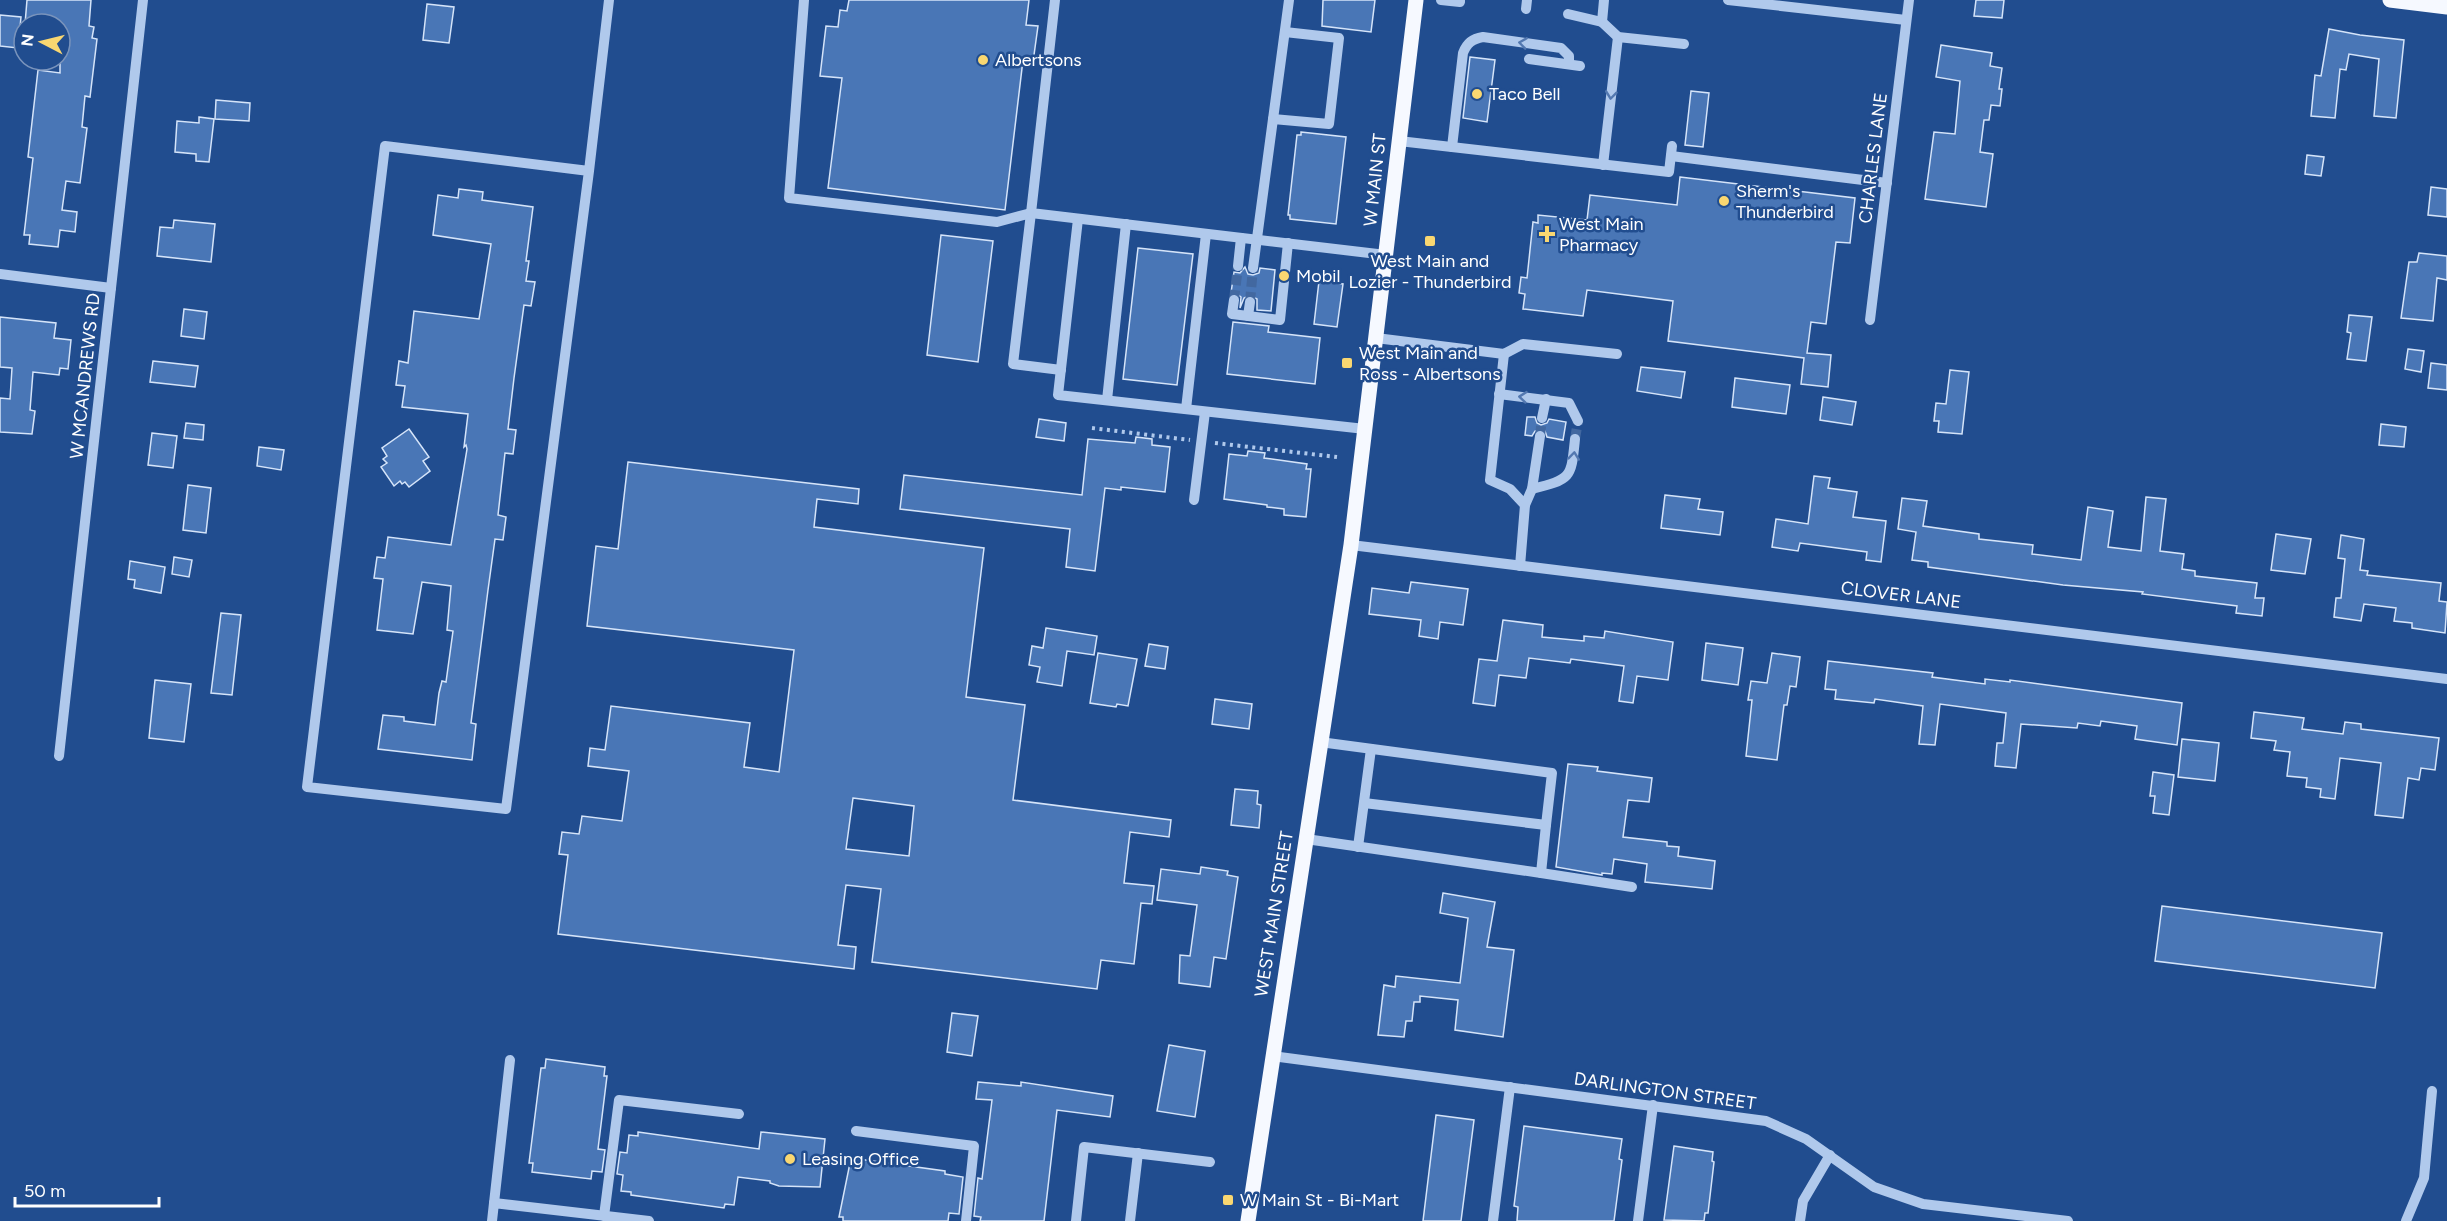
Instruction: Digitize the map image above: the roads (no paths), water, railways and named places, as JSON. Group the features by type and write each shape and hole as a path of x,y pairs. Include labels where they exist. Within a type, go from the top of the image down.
{"main road":[{"name":"W MAIN ST","path":"1365,429 1416,0"},
{"path":"2390,0 2447,7"},
{"path":"1351,545 1365,429"},
{"name":"WEST MAIN STREET","path":"1248,1221 1351,545"}],"street":[{"name":"W MCANDREWS RD","path":"59,756 143,0"},
{"path":"589,171 385,146 307,787 506,809 589,171 609,0"},
{"path":"804,0 789,198 997,222 1031,213 1386,255"},
{"path":"1055,0 1013,364 1061,369"},
{"path":"1253,268 1289,0"},
{"path":"1441,0 1460,1"},
{"path":"1602,22 1604,0"},
{"path":"1728,0 1906,20"},
{"name":"CHARLES LANE","path":"1870,320 1909,0"},
{"path":"1568,14 1602,22 1618,37 1684,44"},
{"path":"1273,119 1329,124 1339,38 1285,32"},
{"path":"1452,147 1463,53 1466,45 1483,37 1561,48 1575,65 1529,60"},
{"path":"1603,165 1618,37"},
{"path":"1399,141 1669,172 1671,151 1887,183"},
{"path":"1078,219 1058,395 1365,429"},
{"path":"1107,400 1126,224"},
{"path":"1186,409 1206,234"},
{"path":"1238,266 1241,238"},
{"path":"1234,300 1232,314 1280,320 1288,243"},
{"path":"0,274 111,288"},
{"path":"1248,316 1250,302"},
{"path":"1376,338 1504,354 1523,344 1617,354"},
{"path":"1504,354 1490,480 1510,489 1525,505"},
{"path":"1499,394 1569,403 1578,421"},
{"path":"1542,418 1546,399"},
{"path":"1194,500 1205,412"},
{"path":"1520,566 1525,505 1532,489 1539,436"},
{"path":"1532,489 1562,482 1572,468 1575,439"},
{"name":"CLOVER LANE","path":"1351,545 2447,679"},
{"path":"1320,742 1552,773 1541,873"},
{"path":"1358,847 1371,749"},
{"path":"1364,803 1546,825"},
{"path":"1306,839 1632,887"},
{"name":"DARLINGTON STREET","path":"1272,1056 1766,1121 1806,1139 1874,1187 1923,1204 2068,1221"},
{"path":"492,1221 510,1060"},
{"path":"1493,1221 1510,1087"},
{"path":"2406,1221 2424,1178 2432,1091"},
{"path":"604,1216 619,1100 739,1114"},
{"path":"1638,1221 1653,1105"},
{"path":"856,1131 974,1146 966,1221"},
{"path":"1076,1221 1084,1147 1210,1162"},
{"path":"1130,1221 1138,1153"},
{"path":"1800,1221 1803,1201 1830,1155"},
{"path":"494,1203 649,1221"},
{"path":"1958,1221 1960,1208"}],"tunnel":[{"path":"1234,300 1238,266"},
{"path":"1250,302 1253,268"},
{"path":"1540,436 1542,418"},
{"path":"1575,439 1578,421"}],"place":[{"name":"Albertsons","path":"983,60"},
{"name":"Taco Bell","path":"1477,94"},
{"name":"Sherm's Thunderbird","path":"1724,201"},
{"name":"West Main Pharmacy","path":"1547,234"},
{"name":"West Main and Lozier - Thunderbird","path":"1430,241"},
{"name":"Mobil","path":"1284,276"},
{"name":"West Main and Ross - Albertsons","path":"1347,363"},
{"name":"Leasing Office","path":"790,1159"},
{"name":"W Main St - Bi-Mart","path":"1228,1200"}]}
